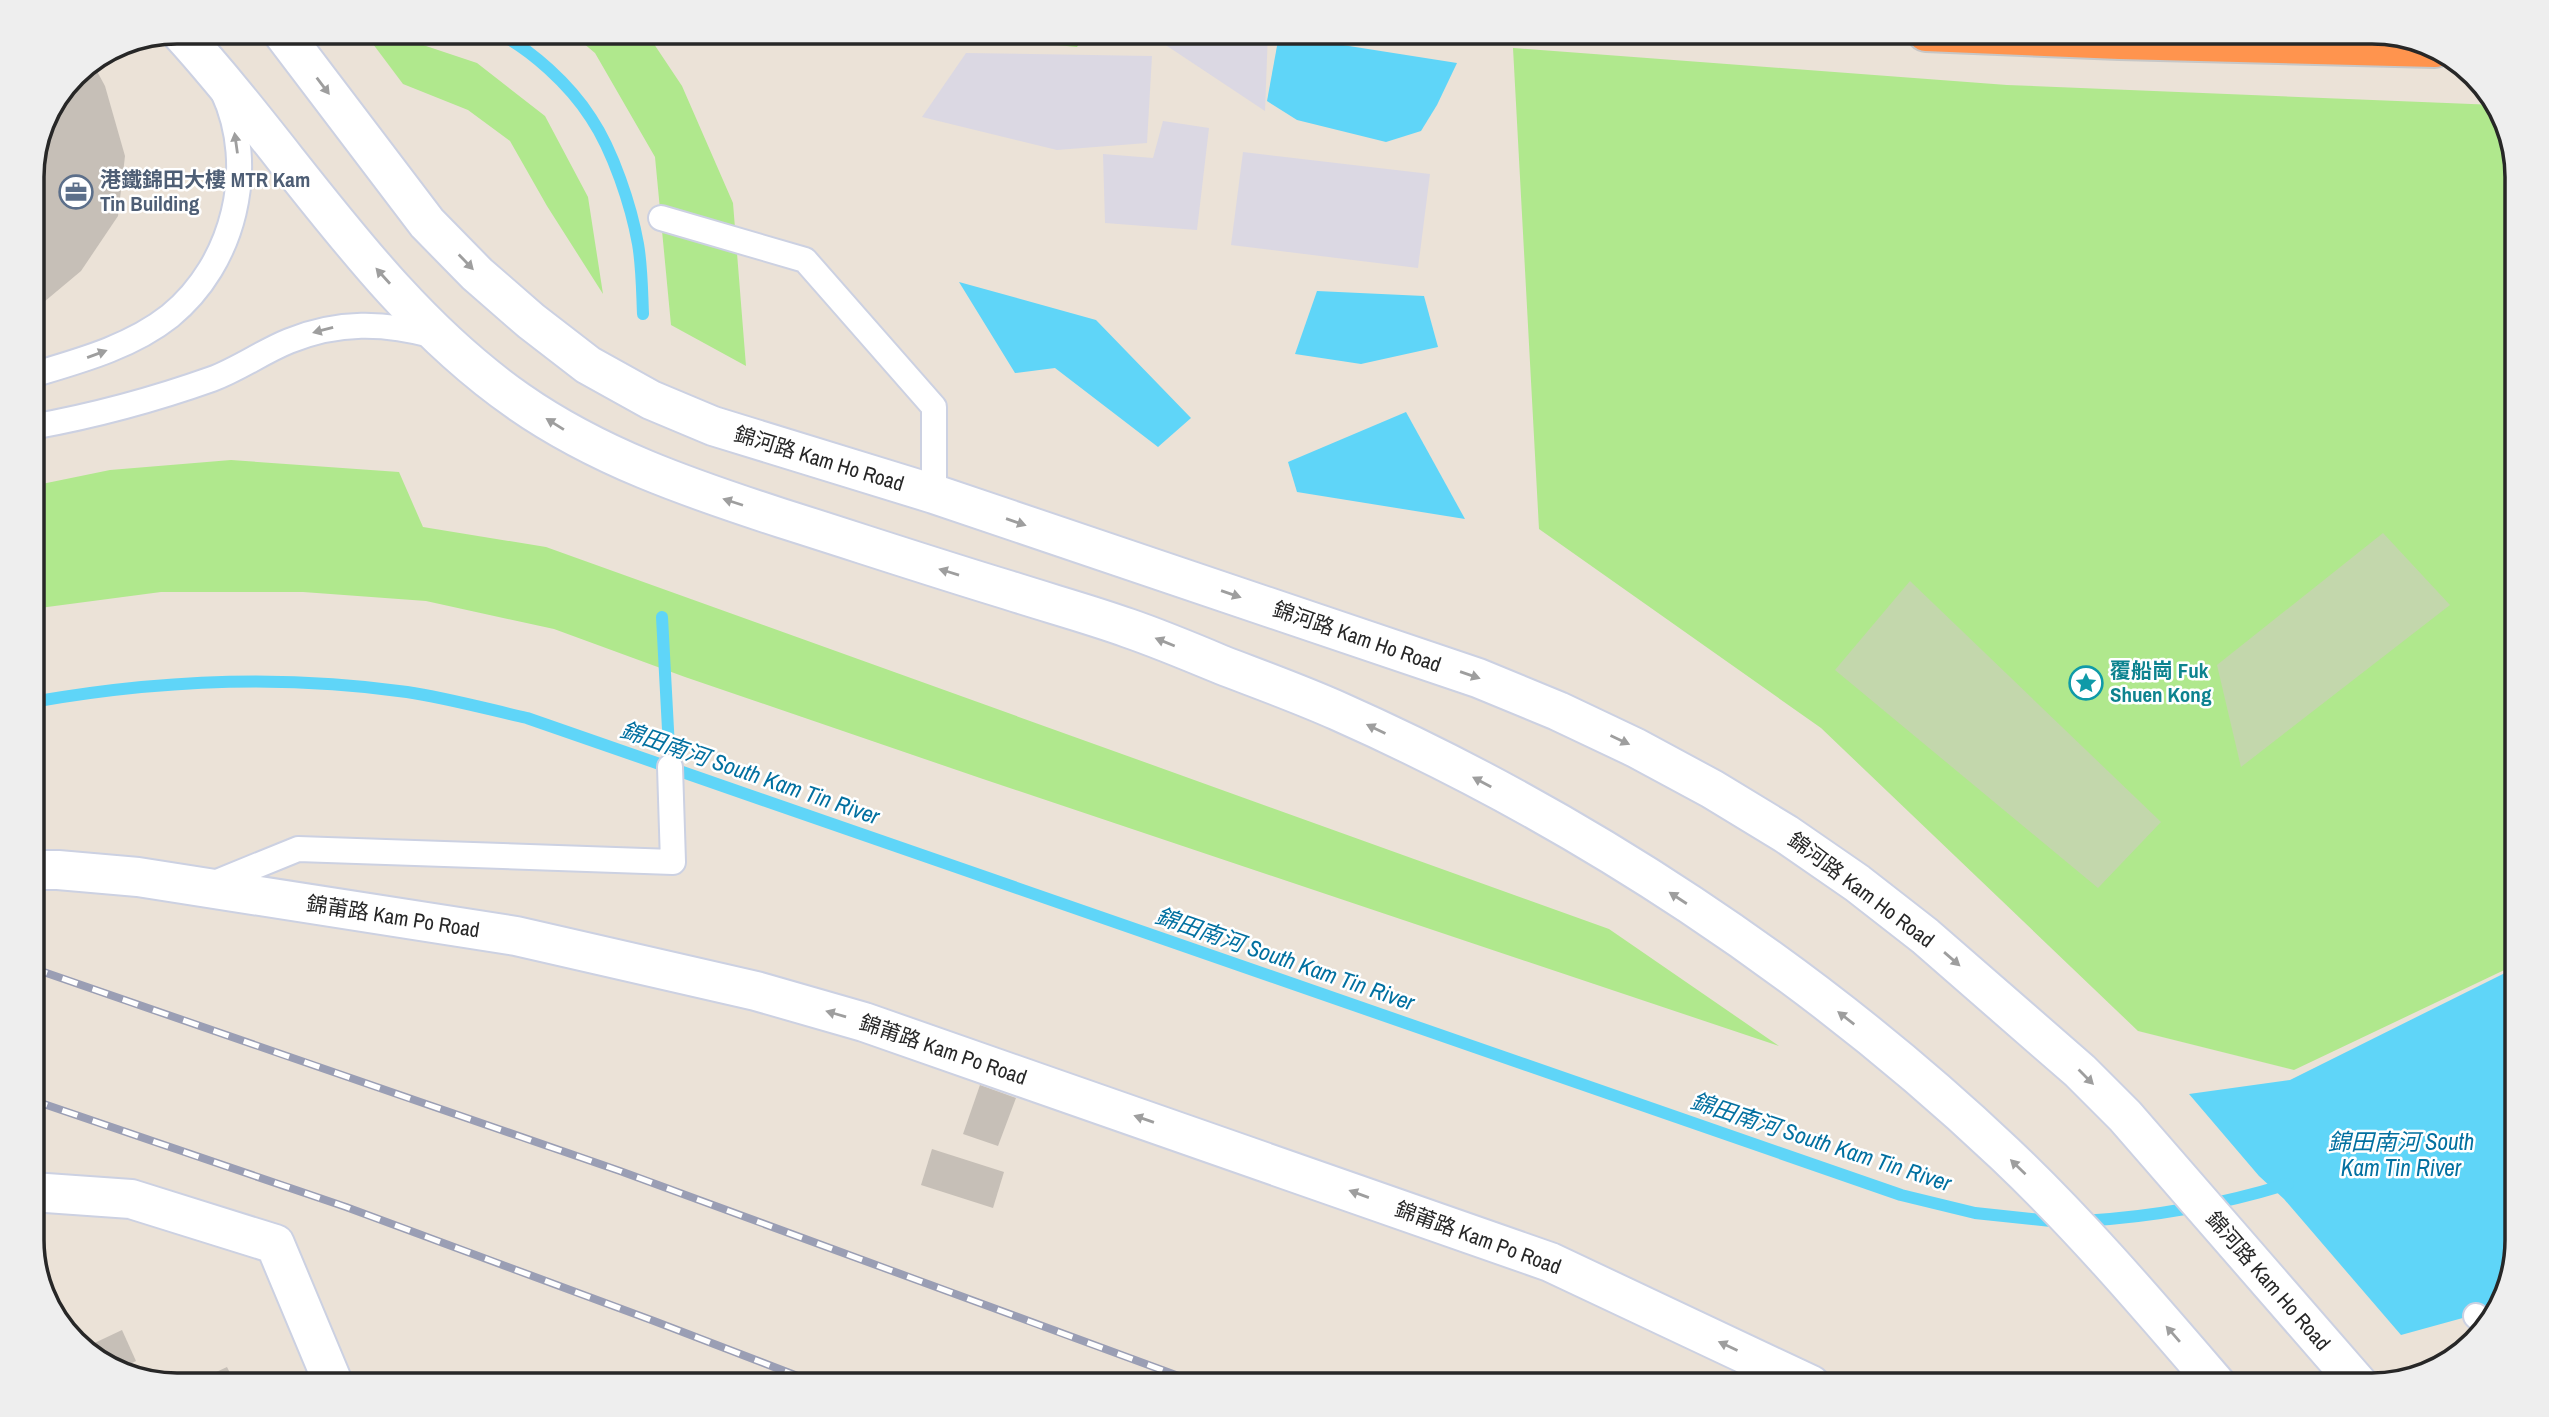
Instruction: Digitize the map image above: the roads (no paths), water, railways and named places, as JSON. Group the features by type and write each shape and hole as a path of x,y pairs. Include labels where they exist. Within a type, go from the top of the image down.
{"highway":[{"path":"2278,44 2402,47"}],"main road":[{"path":"191,44 380,274 439,337 520,402 578,437 663,478 897,556 1129,628 1337,710 1437,759 1589,841 1735,936 1801,983 1916,1073 2007,1155 2090,1241 2206,1373"},
{"name":"錦河路 Kam Ho Road","path":"291,44 427,223 477,274 531,321 588,365 651,400 713,425 934,494 1478,678 1558,711 1636,748 1712,789 1786,834 1857,883 1925,936 2080,1071 2125,1116 2349,1373"},
{"name":"錦莆路 Kam Po Road","path":"44,870 138,877 516,936 756,991 863,1022 1550,1262 1786,1373"},
{"path":"44,1193 131,1199 275,1244 329,1373"}],"lane":[{"path":"44,371 110,349 168,317 188,300 219,255 237,199 239,172 237,141 227,101 209,63"},
{"path":"661,218 805,260 934,407 934,494"},
{"path":"44,425 88,417 214,378 288,341 342,325 371,324 405,328 439,337"},
{"path":"203,887 298,849 673,862 670,767"}],"water":[{"path":"1277,44 1336,44 1457,63 1421,131 1386,142 1297,120 1267,101"},
{"path":"959,282 1096,320 1191,418 1158,447 1055,368 1015,373"},
{"path":"1317,291 1424,296 1438,347 1361,364 1295,354"},
{"path":"1406,412 1465,519 1297,492 1288,462"},
{"name":"錦田南河 South Kam Tin River","path":"2505,973 2504,1258 2495,1291 2484,1312 2401,1335 2189,1094 2290,1080"}],"waterway":[{"path":"517,44 549,69 572,93 607,146 635,229 643,314"},
{"path":"662,617 670,767"},
{"name":"錦田南河 South Kam Tin River","path":"44,700 172,684 266,681 360,686 407,692 527,718 1901,1195 1975,1213 2061,1222"},
{"name":"錦田南河 South Kam Tin River","path":"2083,1221 2186,1209 2288,1184"}],"railway":[{"path":"44,972 620,1171 1170,1373"},
{"path":"44,1104 346,1207 790,1373"}],"place":[{"name":"港鐵錦田大樓 MTR Kam Tin Building","path":"76,192"},
{"name":"覆船崗 Fuk Shuen Kong","path":"2086,683"}]}
